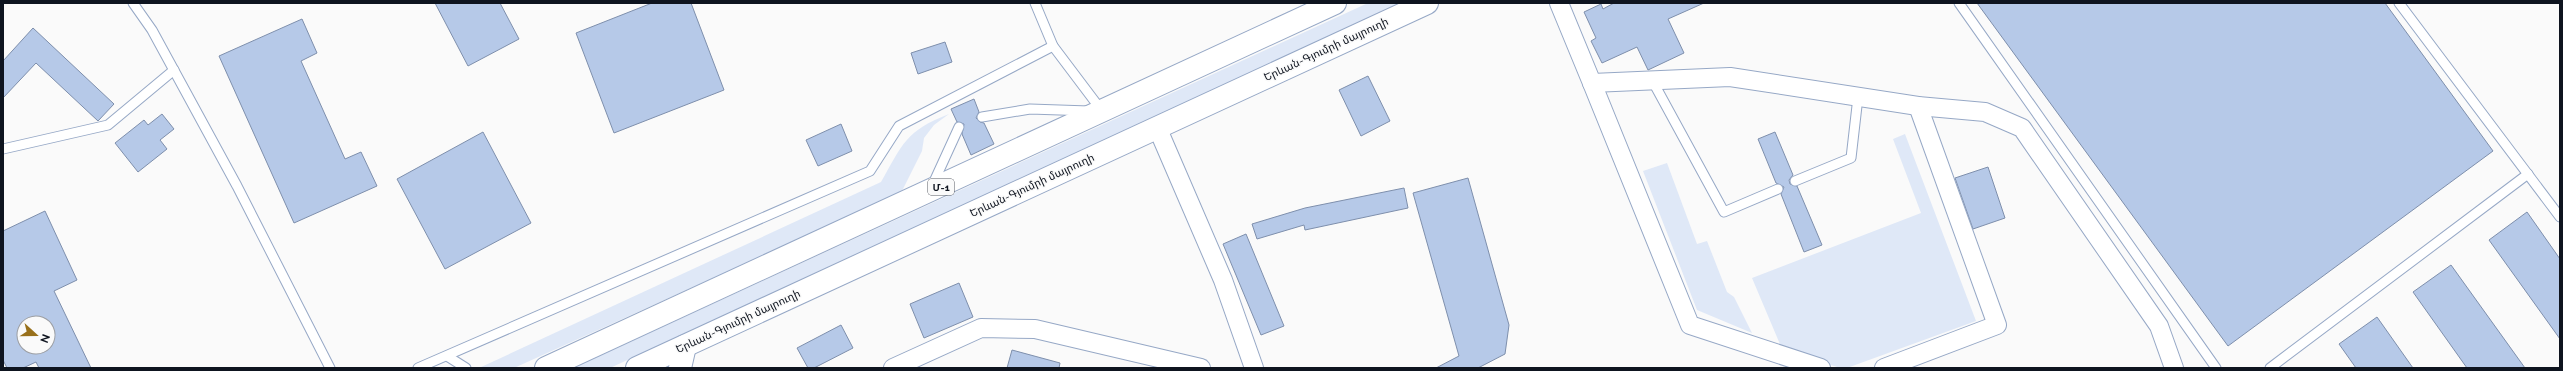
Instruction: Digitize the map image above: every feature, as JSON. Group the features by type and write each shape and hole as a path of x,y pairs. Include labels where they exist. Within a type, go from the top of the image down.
{"main road":[{"name":"Մ-1","path":"546,368 1335,3"},
{"name":"Երևան-Գյումրի մայրուղի","path":"637,368 1428,3"},
{"path":"680,368 685,346"}],"street":[{"path":"1558,3 1592,83 1690,326 1821,368"},
{"path":"1592,83 1730,77 1918,106 1985,112 2022,128 2159,326 2174,368"},
{"path":"1884,368 1996,325 1918,106"},
{"path":"1157,127 1223,280 1254,368"},
{"path":"892,368 981,328 1035,329 1201,368"}],"lane":[{"path":"132,3 152,30 237,186 330,368"},
{"path":"1035,3 1053,46 1102,111"},
{"path":"1959,3 2216,368"},
{"path":"2399,3 2560,217"},
{"path":"418,368 870,171 899,126 1053,46"},
{"path":"3,149 108,125 174,70"},
{"path":"1652,80 1724,212 1778,189"},
{"path":"1795,181 1852,158 1858,97"},
{"path":"982,117 1030,109 1102,111"},
{"path":"929,192 959,127"},
{"path":"2270,368 2528,174"},
{"path":"447,356 466,368"}],"shaded area":[{"path":"1368,3 1404,3 610,368 573,368"},
{"path":"949,114 934,125 924,138 922,151 901,193 514,368 479,368 881,182 901,148 914,133 934,120"},
{"path":"1905,134 1976,321 1847,368 1840,368 1782,349 1752,278 1921,213 1893,139"},
{"path":"1667,163 1697,244 1707,241 1727,292 1734,297 1752,333 1697,310 1643,171"}],"building":[{"path":"435,3 500,3 519,39 468,66"},
{"path":"652,3 691,3 724,90 614,133 576,33"},
{"path":"1614,3 1704,3 1668,19 1684,53 1648,70 1637,47 1602,63 1591,41 1596,38 1584,12 1601,4 1603,9"},
{"path":"1977,3 2385,3 2493,151 2228,346"},
{"path":"302,19 317,53 301,61 345,159 361,152 377,186 294,223 219,56"},
{"path":"33,28 114,104 98,121 36,63 3,98 3,61"},
{"path":"945,42 952,62 918,74 911,53"},
{"path":"1368,76 1390,121 1361,136 1339,90"},
{"path":"974,99 979,112 976,118 980,122 984,123 994,144 971,155 962,134 964,124 957,122 951,109"},
{"path":"162,114 174,129 160,140 167,149 138,172 115,143 144,120 148,125"},
{"path":"841,124 852,151 818,166 806,140"},
{"path":"483,132 531,223 445,269 397,179"},
{"path":"1775,132 1793,175 1789,180 1790,184 1797,186 1822,245 1804,252 1781,194 1784,187 1776,183 1758,139"},
{"path":"1988,167 2005,218 1973,229 1955,178"},
{"path":"1468,178 1509,325 1505,354 1478,368 1436,368 1459,356 1413,193"},
{"path":"1404,188 1408,208 1305,230 1304,225 1257,239 1252,224 1305,208"},
{"path":"45,211 77,280 54,291 91,368 39,368 36,362 23,368 7,368 3,360 3,231"},
{"path":"2527,212 2560,259 2560,339 2489,240"},
{"path":"1246,234 1284,326 1261,335 1223,244"},
{"path":"2451,265 2525,368 2467,368 2413,292"},
{"path":"959,283 973,317 924,338 910,304"},
{"path":"2377,317 2413,368 2356,368 2339,344"},
{"path":"841,325 853,348 814,368 808,368 797,348"},
{"path":"1012,350 1060,363 1059,368 1007,368"}]}
